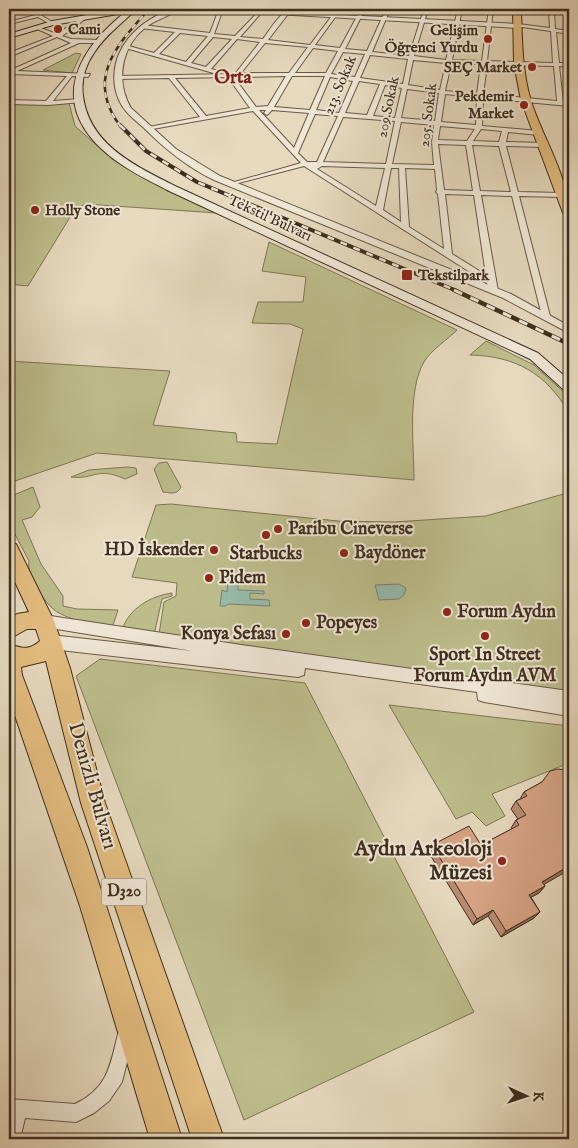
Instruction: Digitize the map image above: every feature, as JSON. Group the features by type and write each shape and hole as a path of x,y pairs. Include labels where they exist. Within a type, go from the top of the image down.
{"highway":[{"name":"Denizli Bulvarı","path":"9,550 27,627 93,803 208,1139"},
{"path":"9,655 19,659 34,657 41,653 27,627"},
{"name":"Denizli Bulvarı","path":"9,655 11,675 71,838 130,1017 166,1139"}],"main road":[{"path":"9,36 52,23 135,9"},
{"name":"Tekstil Bulvarı","path":"135,9 99,42 88,55 80,75 80,101 89,128 104,146 133,167 192,198 534,356 566,377"},
{"name":"Tekstil Bulvarı","path":"80,75 135,9"},
{"path":"520,9 522,64 529,100 543,141 567,194 569,213"},
{"name":"Tekstil Bulvarı","path":"80,75 88,92 98,126 112,142 154,172 197,194 516,339 566,377"},
{"path":"529,100 543,141"}],"street":[{"path":"135,9 175,9"},
{"path":"175,9 142,27 125,48 118,77 118,88 128,108 162,143 185,161 217,178 493,287 569,330"},
{"path":"194,9 384,18 569,32"},
{"path":"293,9 286,13 233,80 254,108 304,164 448,254 493,287"},
{"path":"264,119 290,75 338,9"},
{"path":"295,153 328,75 363,9"},
{"name":"213. Sokak","path":"316,172 322,163 356,79 388,9"},
{"name":"209.Sokak","path":"379,210 411,58 426,9"},
{"name":"205. Sokak","path":"448,254 439,192 435,142 442,92 460,9"},
{"path":"491,9 478,127 469,143 493,287"},
{"path":"520,9 569,10"},
{"path":"187,64 211,36 220,10"},
{"path":"555,10 552,30 554,64 560,103"},
{"path":"208,69 259,12"},
{"path":"9,23 39,15 52,23"},
{"path":"9,55 70,30 86,16"},
{"path":"37,27 57,36 79,41 99,42"},
{"path":"142,27 449,62 569,65"},
{"path":"155,56 178,32"},
{"path":"9,72 79,41"},
{"path":"125,48 208,69 226,76"},
{"path":"9,72 80,75"},
{"path":"48,103 80,75"},
{"path":"118,77 328,75 442,92 569,104"},
{"path":"171,76 204,118"},
{"path":"369,117 383,83"},
{"path":"9,102 48,103 80,101"},
{"path":"149,129 254,108 270,108 505,130 543,141"},
{"path":"505,130 502,144 546,316"},
{"path":"435,142 502,144 543,141"},
{"path":"233,184 304,164 389,165 437,168"},
{"path":"402,166 405,227"},
{"path":"439,192 567,194"},
{"path":"27,627 569,698"},
{"path":"27,627 376,674 569,708"},
{"path":"11,1139 14,1109 76,1113 103,1095 116,1076 130,1017"}],"shaded area":[{"path":"76,53 81,54 72,73 43,70"},
{"path":"9,103 69,103 75,126 112,159 217,213 85,204 75,209 28,286 9,284"},
{"path":"269,242 457,330 431,353 424,362 419,374 413,403 414,480 97,453 9,483 9,361 170,371 153,425 236,433 237,442 277,444 303,329 290,324 252,323 258,302 303,302 306,277 262,271"},
{"path":"486,341 534,365 569,397 569,413 550,387 528,369 501,359 470,355"},
{"path":"167,462 181,487 172,493 163,492 154,469 159,463"},
{"path":"136,468 137,474 125,479 101,473 85,477 71,477 89,470"},
{"path":"33,487 40,507 32,517 22,520 41,564 63,596 63,606 77,609 118,610 112,628 78,621 59,613 48,604 38,590 31,574 29,561 9,523 9,497"},
{"path":"567,493 569,495 569,691 384,668 159,634 164,602 176,596 177,583 132,577 156,505 171,504 338,521 394,522 486,516"},
{"path":"228,580 238,581 238,590 264,591 264,594 250,593 250,599 269,600 270,606 228,604 220,606 222,590 227,592"},
{"path":"399,584 406,588 404,595 399,599 379,600 375,585"},
{"path":"172,593 172,596 162,599 154,635 122,630 125,622 135,609 149,600"},
{"path":"100,659 305,683 474,1012 244,1120 76,676"},
{"path":"389,705 569,726 569,763 492,794 505,816 486,826 472,812 456,819"}],"building":[{"name":"Aydın Arkeoloji Müzesi","path":"569,768 569,866 542,882 545,886 529,895 540,912 506,931 493,910 477,919 432,845 469,826 481,845 519,825 516,820 526,815 516,801 527,796 524,792 542,782 550,771 566,770"}],"railway":[{"path":"121,127 110,110 105,93 105,78 116,50 149,9"},
{"path":"120,125 146,151 197,182 457,291"},
{"path":"454,290 569,344"}],"place":[{"name":"Cami","path":"58,29"},
{"name":"Gelişim Öğrenci Yurdu","path":"488,39"},
{"name":"SEÇ Market","path":"532,67"},
{"name":"Pekdemir Market","path":"524,105"},
{"name":"Holly Stone","path":"35,210"},
{"name":"Tekstilpark","path":"407,275"},
{"name":"Paribu Cineverse","path":"278,529"},
{"name":"Starbucks","path":"266,535"},
{"name":"HD İskender","path":"214,550"},
{"name":"Baydöner","path":"344,553"},
{"name":"Pidem","path":"209,578"},
{"name":"Forum Aydın","path":"447,612"},
{"name":"Popeyes","path":"306,623"},
{"name":"Konya Sefası","path":"286,634"},
{"name":"Sport In Street Forum Aydın AVM","path":"485,636"},
{"name":"Aydın Arkeoloji Müzesi","path":"502,861"}],"district":[{"name":"Orta","path":"233,78"}]}
